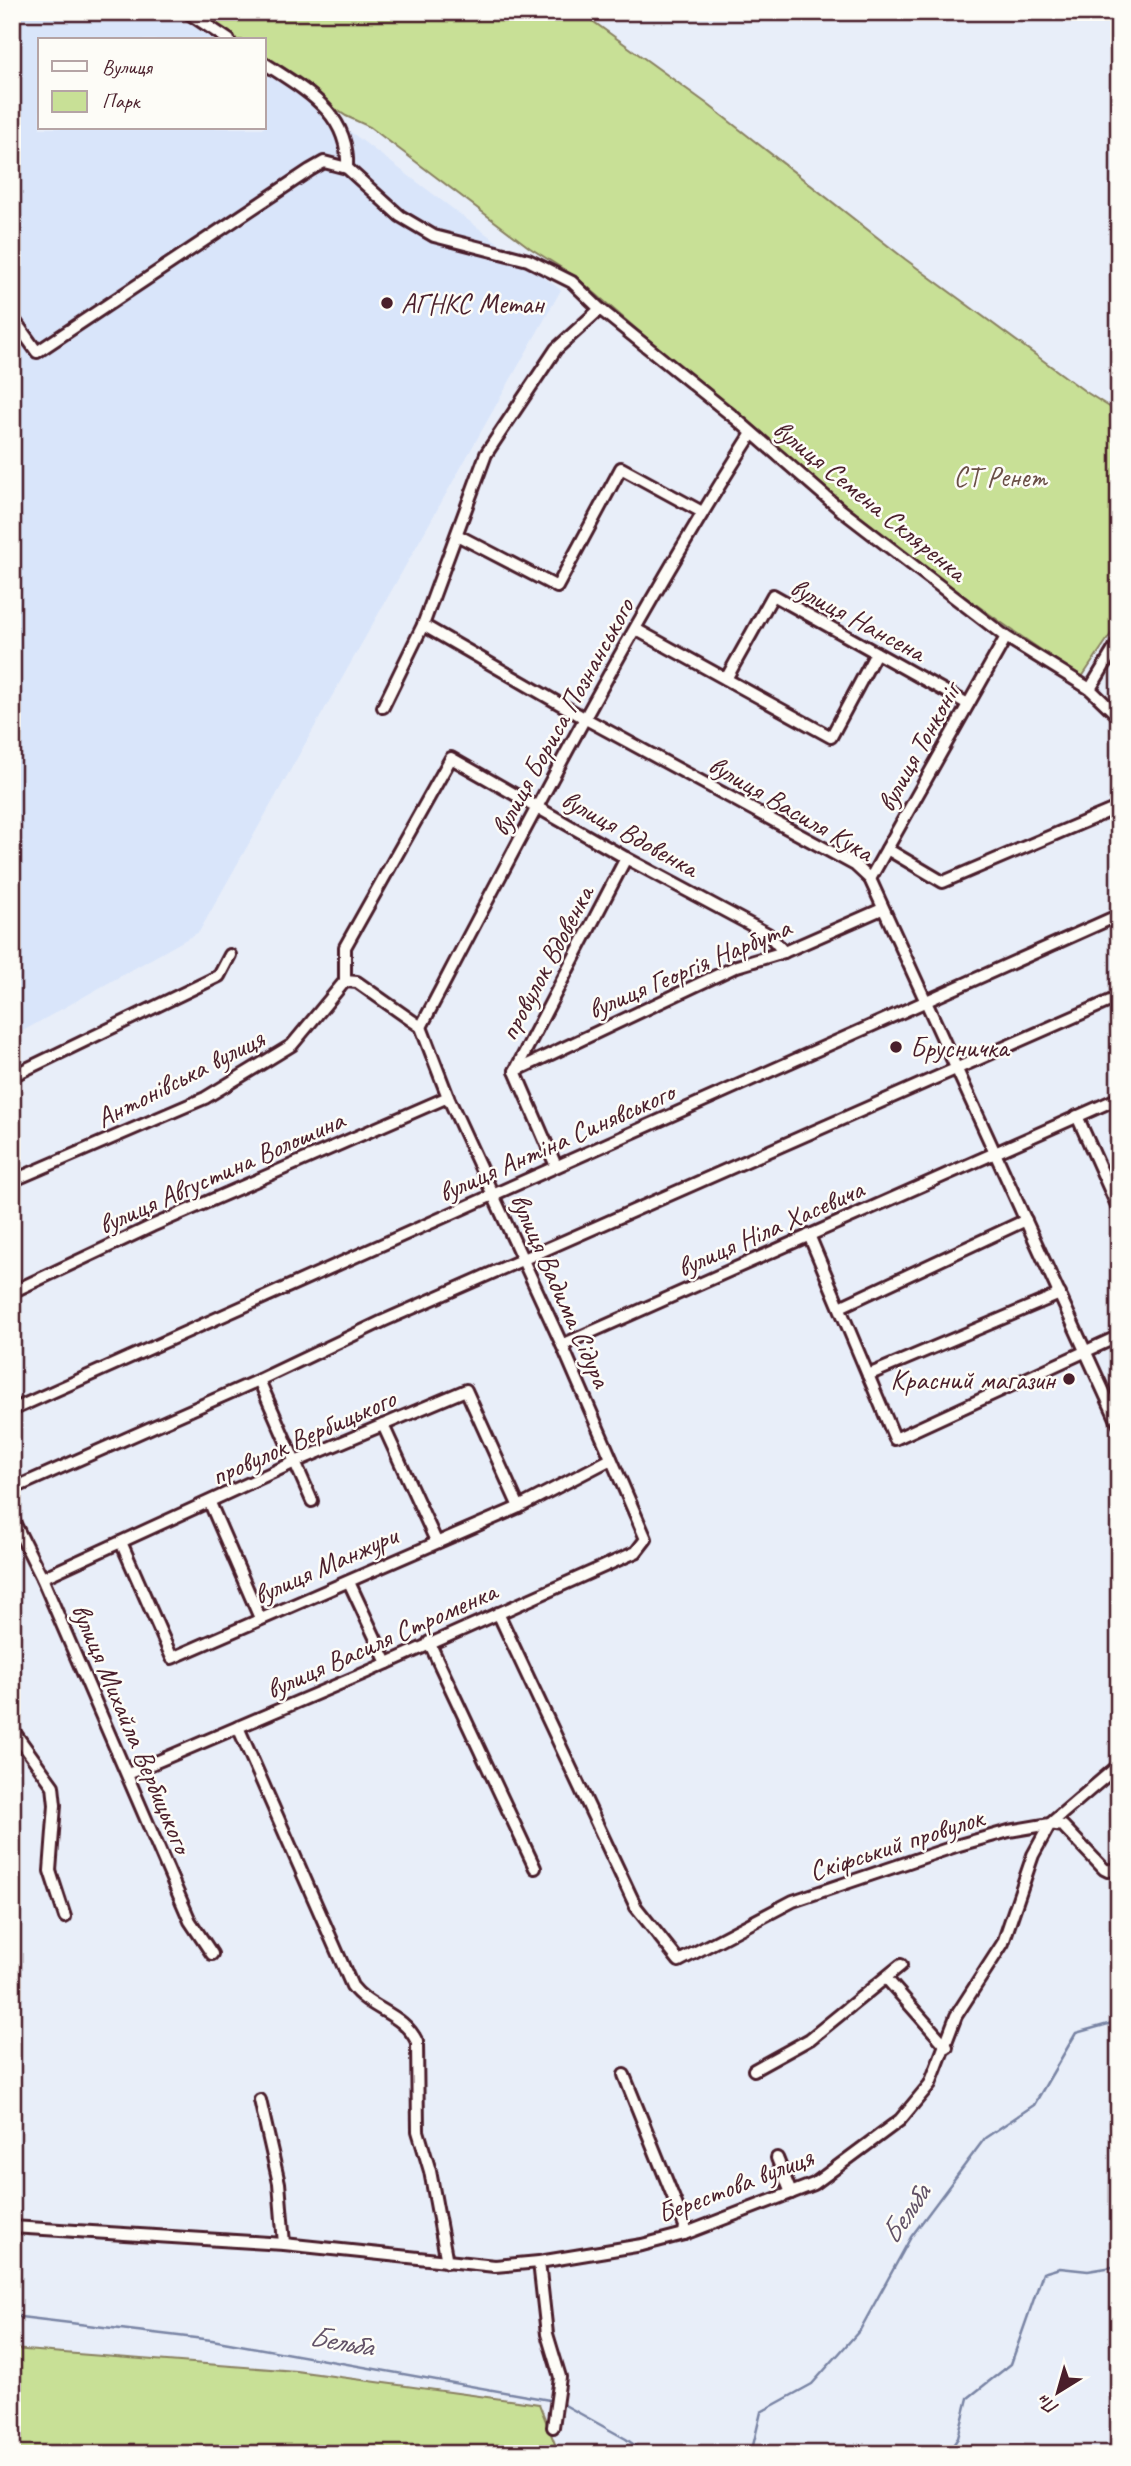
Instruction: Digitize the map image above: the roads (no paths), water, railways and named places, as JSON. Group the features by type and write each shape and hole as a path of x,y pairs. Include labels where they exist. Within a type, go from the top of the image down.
{"street":[{"path":"187,12 226,38"},
{"path":"12,317 37,352 310,170 324,162 347,168 348,152 338,122 318,99 266,64"},
{"name":"вулиця Семена Скляренка","path":"347,168 400,216 434,236 528,260 572,282 600,309 841,510 1006,637 1090,689 1119,717"},
{"path":"383,707 423,625 486,454 556,349 600,309"},
{"name":"вулиця Бориса Познанського","path":"421,1027 536,808 702,512 751,435"},
{"path":"457,535 556,587 621,468 702,512"},
{"name":"вулиця Нансена","path":"726,679 773,595 968,704"},
{"name":"вулиця Василя Кука","path":"423,625 586,719 855,865 870,879 997,1152 1084,1352 1119,1425"},
{"path":"637,629 831,737 876,653"},
{"name":"вулиця Тонконіг","path":"870,879 1006,637"},
{"path":"1090,689 1119,641"},
{"name":"вулиця Вдовенка","path":"345,981 345,947 451,758 626,858 768,934 784,953"},
{"path":"887,849 943,882 1119,807"},
{"name":"провулок Вдовенка","path":"556,1166 515,1071 626,858"},
{"name":"вулиця Георгія Нарбута","path":"515,1071 737,966 784,953 882,909"},
{"name":"вулиця Антіна Синявського","path":"12,1410 1119,915"},
{"path":"12,1076 219,976 230,955"},
{"path":"345,981 357,982 421,1027"},
{"name":"Антонівська вулиця","path":"12,1181 205,1098 292,1045 345,981"},
{"path":"12,1489 259,1380 383,1321 1119,997"},
{"name":"вулиця Вадима Сідура","path":"421,1027 521,1261 562,1345 646,1539"},
{"name":"вулиця Августина Волошина","path":"12,1292 152,1226 449,1097"},
{"name":"вулиця Ніла Хасевича","path":"562,1345 1119,1098"},
{"path":"1077,1116 1119,1210"},
{"path":"840,1307 1026,1220"},
{"path":"810,1235 895,1439 1119,1336"},
{"path":"869,1375 1060,1294"},
{"path":"259,1380 312,1501"},
{"name":"провулок Вербицького","path":"42,1578 295,1462 466,1390 519,1507"},
{"path":"383,1425 436,1541"},
{"name":"вулиця Манжури","path":"121,1542 172,1658 519,1507 611,1459"},
{"path":"210,1503 260,1618"},
{"name":"вулиця Михайла Вербицького","path":"12,1518 42,1578 190,1921 212,1954"},
{"name":"вулиця Василя Строменка","path":"128,1774 636,1552 646,1539"},
{"path":"349,1582 387,1663"},
{"name":"Скіфський провулок","path":"498,1613 636,1907 679,1961 793,1901 959,1845 1009,1831 1050,1824"},
{"path":"429,1642 536,1868"},
{"path":"12,2227 284,2244 447,2262 430,2171 418,2131 417,2042 412,2031 397,2018 365,1999 352,1986 238,1727"},
{"path":"12,1729 53,1786 55,1805 50,1871 65,1917"},
{"path":"1050,1824 1119,1765"},
{"path":"1050,1824 1063,1826 1104,1869 1108,1871 1119,1867"},
{"name":"Берестова вулиця","path":"447,2262 495,2266 538,2262 642,2245 684,2234 814,2185 900,2120 930,2084 947,2047 956,2016 1003,1943 1033,1855 1050,1824"},
{"path":"754,2070 810,2039 901,1965"},
{"path":"886,1978 947,2047"},
{"path":"624,2074 659,2156 685,2226 684,2234"},
{"path":"260,2100 279,2183 284,2244"},
{"path":"777,2158 791,2193"},
{"path":"538,2262 547,2334 560,2377 553,2422"}],"waterway":[{"name":"Бельба","path":"751,2454 761,2412 812,2384 860,2330 911,2237 985,2138 1034,2105 1076,2033 1119,2021"},
{"path":"947,2454 958,2438 968,2398 1011,2364 1043,2273 1060,2268 1088,2271 1119,2266"},
{"name":"Бельба","path":"12,2316 212,2340 555,2401"},
{"name":"Бельба","path":"561,2403 626,2439 647,2454"}],"place":[{"name":"АГНКС Метан","path":"387,303"},
{"name":"Брусничка","path":"896,1047"},
{"name":"Красний магазин","path":"1069,1379"}],"park label":[{"name":"СТ Ренет","path":"1000,476"}]}
